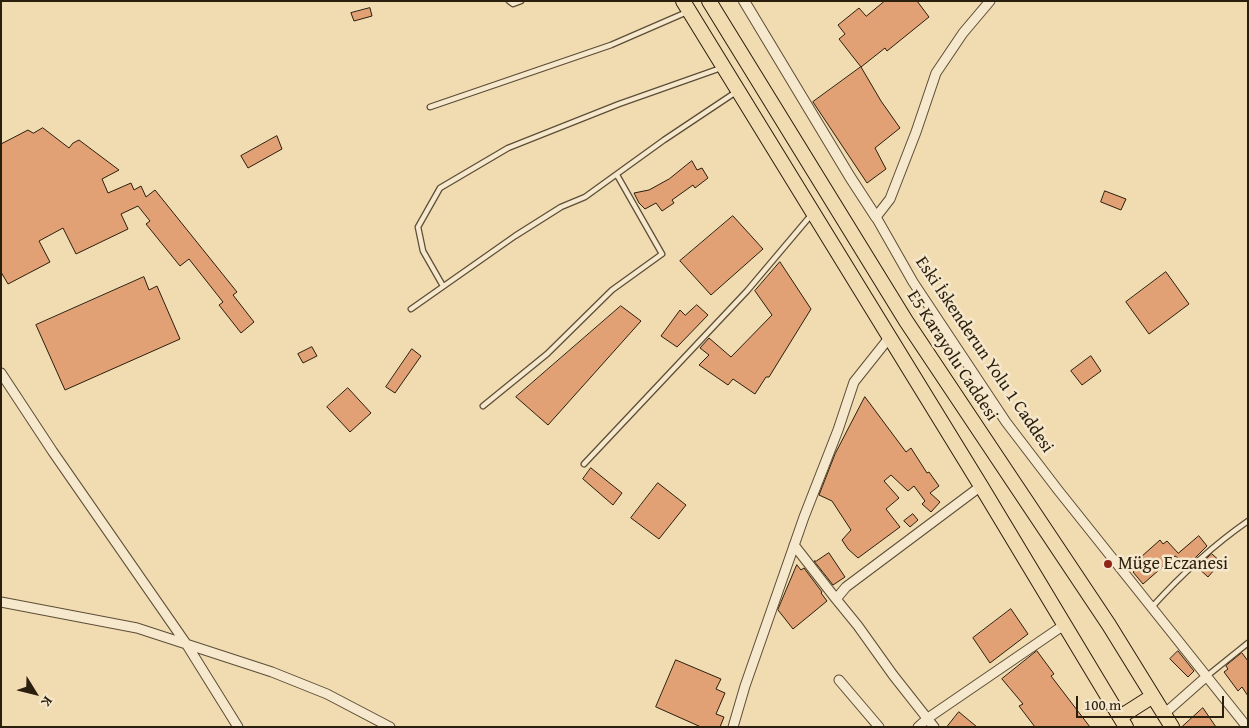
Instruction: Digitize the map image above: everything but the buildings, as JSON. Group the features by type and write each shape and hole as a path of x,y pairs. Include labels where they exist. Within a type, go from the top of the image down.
{"highway":[{"name":"E5 Karayolu Caddesi","path":"709,1 906,322 1109,625 1172,727"},
{"path":"686,6 981,486 1123,722 1153,696"}],"street":[{"name":"Eski İskenderun Yolu 1 Caddesi","path":"744,1 876,217 913,282 1006,422 1247,727"},
{"path":"876,217 890,199 936,73 963,33 990,1"},
{"path":"733,727 745,686 794,545 854,382 889,338"},
{"path":"1,373 64,468 187,645 238,727"},
{"path":"836,599 846,587 981,486"},
{"path":"794,545 934,727"},
{"path":"1,602 137,628 272,672 327,694 390,727"},
{"path":"918,727 928,718 1064,624"},
{"path":"1164,714 1207,676"},
{"path":"839,680 879,727"}],"lane":[{"path":"509,1 513,4 521,1"},
{"path":"430,107 611,46 686,6"},
{"path":"443,286 424,252 418,227 440,188 508,148 619,104 723,68"},
{"path":"411,309 514,236 561,207 585,197 664,140 738,91"},
{"path":"483,406 547,354 612,290 662,254 617,175"},
{"path":"584,464 747,291 812,213"},
{"path":"1152,607 1214,545 1248,520"},
{"path":"1207,676 1248,643"}],"place":[{"name":"Müge Eczanesi","path":"1108,564"}]}
